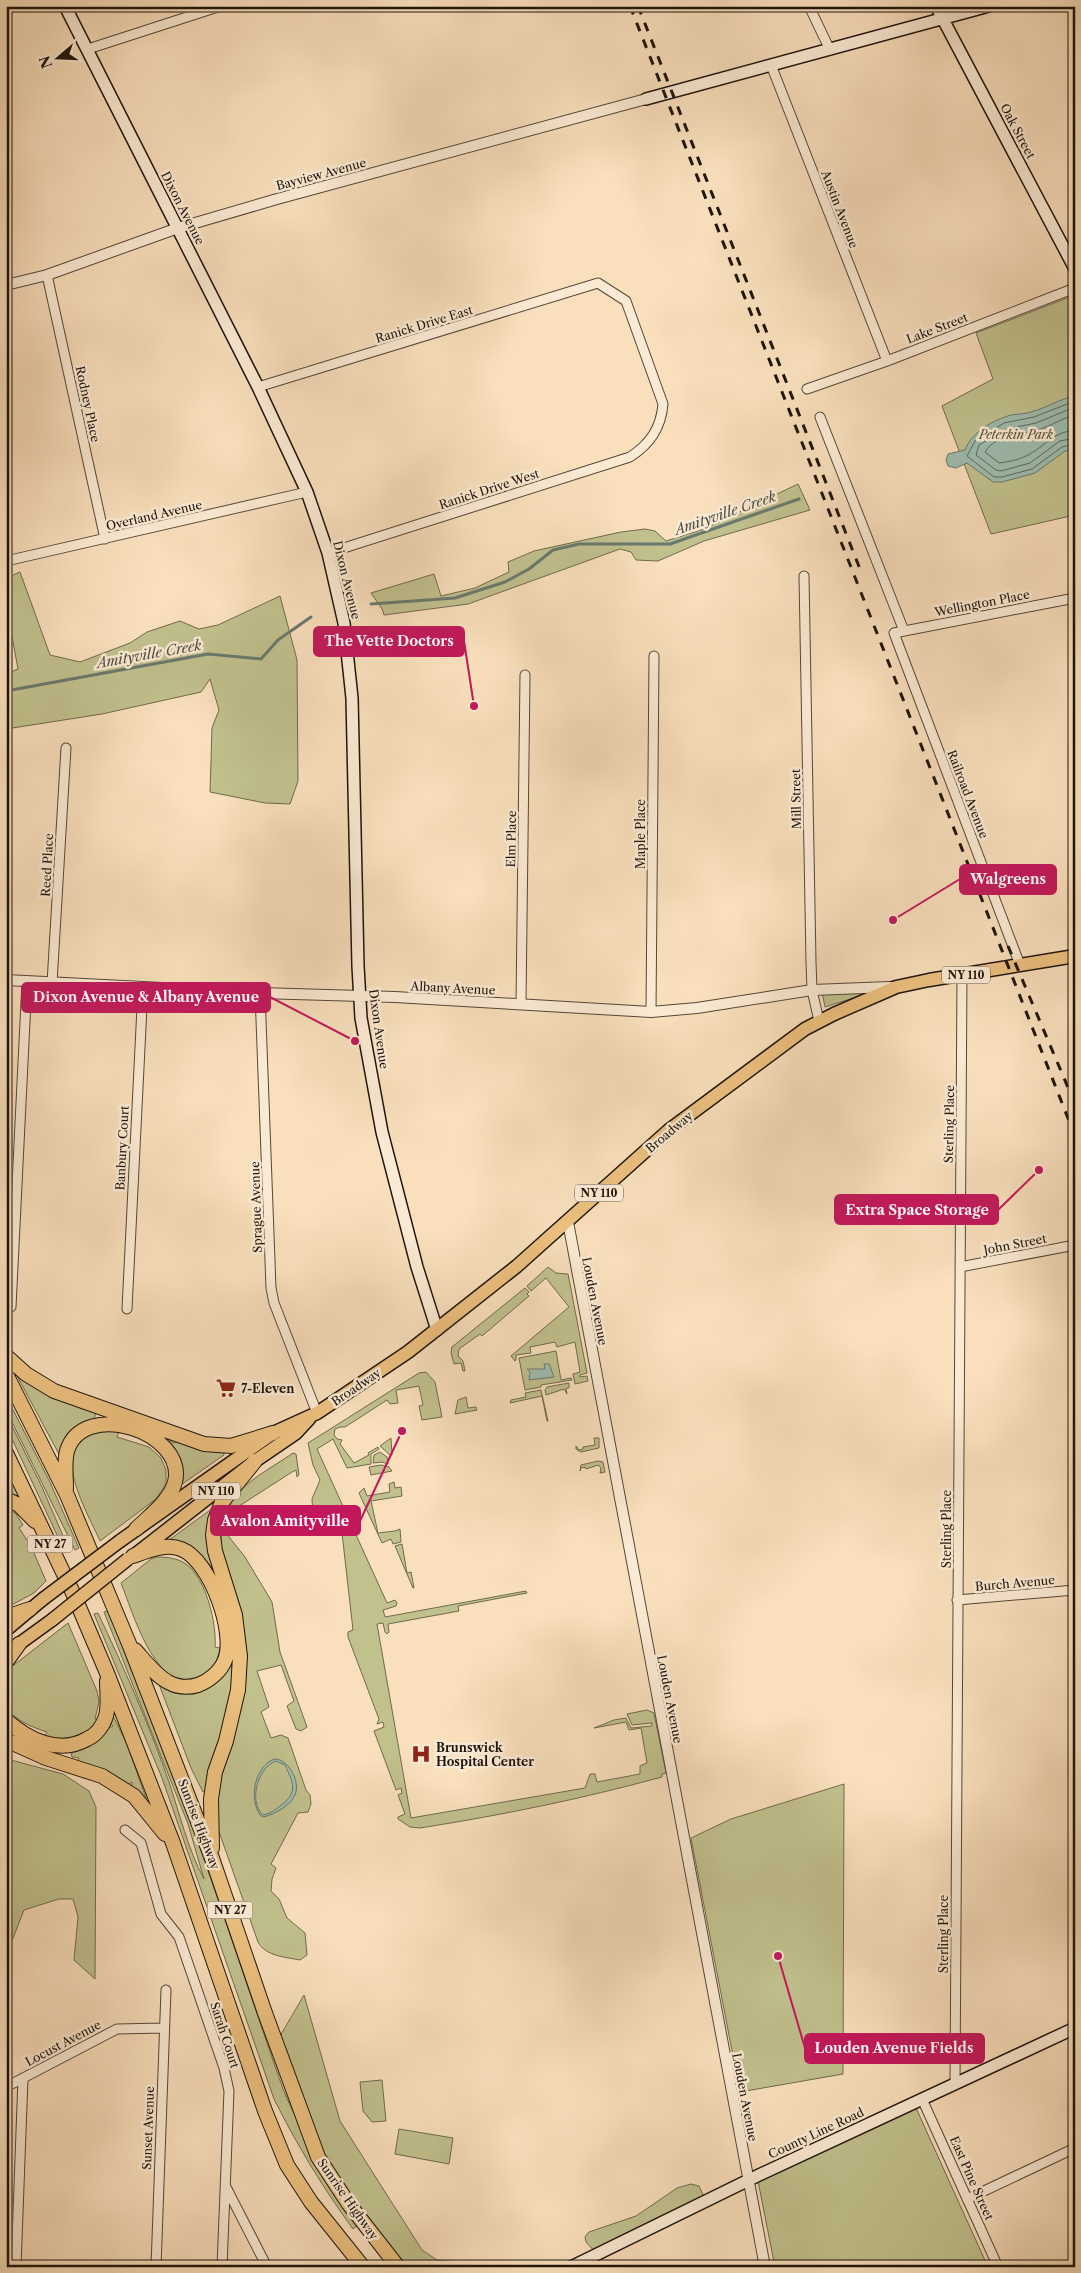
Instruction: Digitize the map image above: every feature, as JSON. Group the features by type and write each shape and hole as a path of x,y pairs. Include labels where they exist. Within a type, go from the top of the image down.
{"highway":[{"path":"6,1356 26,1374 54,1391 204,1444 231,1446 273,1432"},
{"name":"Sunrise Highway","path":"6,1374 67,1495 130,1646 212,1858 265,2013 318,2157 348,2203 398,2267"},
{"path":"67,1495 67,1451 76,1436 83,1430 92,1426 108,1424 130,1428 155,1439 171,1455 176,1475 175,1482 161,1504 136,1529"},
{"name":"NY 27","path":"6,1453 73,1593 106,1673 173,1843 265,2110 287,2165 311,2202 363,2267"},
{"path":"212,1858 211,1800 215,1772 226,1741 238,1690 240,1656 235,1615 215,1551 213,1535 215,1520 222,1502 255,1461"},
{"path":"6,1499 19,1505 43,1529"},
{"path":"130,1558 169,1547 181,1548 192,1555 203,1567 214,1587 225,1622 228,1646 226,1659 220,1670 203,1683 192,1687 169,1682 130,1646"},
{"path":"6,1617 30,1609"},
{"path":"6,1662 19,1644"},
{"path":"6,1720 31,1737 53,1746 67,1748 80,1743 93,1736 104,1722 107,1713 106,1673"},
{"path":"6,1740 46,1758 102,1776 127,1791 134,1796 173,1843"}],"main road":[{"name":"Dixon Avenue","path":"65,6 258,387 307,492 328,553 344,623 352,698 361,1018 380,1124 415,1259 437,1330"},
{"name":"Oak Street","path":"936,6 1075,269"},
{"path":"646,99 989,6"},
{"name":"Broadway","path":"6,1630 30,1609 136,1529 273,1432 317,1412 408,1352 517,1266 669,1130 760,1061 819,1021 896,987 1075,956"},
{"name":"Broadway","path":"6,1654 255,1461 296,1433 317,1412"},
{"name":"County Line Road","path":"571,2267 748,2180 1075,2028"}],"street":[{"path":"88,50 221,6"},
{"path":"809,6 830,50"},
{"name":"Austin Avenue","path":"771,65 887,361"},
{"name":"Bayview Avenue","path":"6,285 47,275 178,228 277,199 646,99"},
{"name":"Rodney Place","path":"47,275 105,539"},
{"name":"Ranick Drive East","path":"258,387 598,283 626,301 663,404 661,421 651,438"},
{"name":"Lake Street","path":"807,389 887,361 1075,288"},
{"path":"820,416 904,630"},
{"name":"Ranick Drive West","path":"328,553 630,457 644,448 651,438"},
{"name":"Overland Avenue","path":"6,561 307,492"},
{"name":"Mill Street","path":"804,576 812,990 819,1021"},
{"name":"Wellington Place","path":"894,633 1075,598"},
{"name":"Railroad Avenue","path":"894,633 1020,965"},
{"name":"Maple Place","path":"651,1012 654,656"},
{"name":"Elm Place","path":"521,1004 525,675"},
{"name":"Reed Place","path":"52,983 66,748"},
{"name":"Sterling Place","path":"956,2083 957,1600 962,975"},
{"name":"Albany Avenue","path":"6,980 260,993 360,995 651,1012 697,1008 812,990 896,987"},
{"path":"11,1307 27,981"},
{"name":"Banbury Court","path":"126,1309 143,987"},
{"name":"Sprague Avenue","path":"260,993 274,1303 317,1412"},
{"name":"Louden Avenue","path":"568,1222 765,2267"},
{"name":"John Street","path":"960,1267 1075,1245"},
{"name":"Burch Avenue","path":"957,1600 1075,1590"},
{"name":"Sarah Court","path":"125,1830 141,1843 161,1914 179,1936 224,2068 229,2091 222,2267"},
{"name":"Sunset Avenue","path":"156,2267 163,2028 166,1990"},
{"name":"Locust Avenue","path":"6,2087 116,2028 163,2028"},
{"path":"16,2267 23,2078"},
{"name":"East Pine Street","path":"922,2099 998,2267"},
{"path":"968,2199 1075,2148"},
{"path":"225,2184 267,2267"}],"green space":[{"name":"Peterkin Park","path":"1075,295 1075,515 991,534 942,406 993,379 976,333"},
{"path":"798,484 810,510 704,541 658,561 636,560 631,552 620,549 468,604 384,615 371,593 434,574 441,596 475,588 509,572 508,562 534,551 621,532 645,529 655,531 666,541 704,529"},
{"path":"20,572 50,655 80,662 130,643 147,632 180,621 199,629 218,625 280,596 297,660 298,781 290,804 265,803 210,792 212,728 219,710 210,679 201,692 102,714 6,729 6,674 18,669 6,604 6,578"},
{"path":"822,992 872,992 825,1007"},
{"path":"548,1267 556,1273 568,1274 587,1373 580,1375 580,1377 587,1376 588,1381 575,1384 573,1374 580,1372 575,1342 557,1347 555,1342 530,1347 531,1353 516,1355 515,1361 511,1356 569,1307 546,1278 531,1291 527,1286"},
{"path":"525,1288 529,1292 527,1294 529,1296 482,1336 480,1334 459,1349 458,1356 463,1361 465,1371 463,1371 461,1363 454,1364 451,1353 452,1347"},
{"path":"556,1351 561,1380 571,1378 572,1380 541,1385 541,1387 525,1390 519,1358"},
{"path":"426,1372 435,1382 442,1417 422,1420 419,1406 423,1405 419,1386 396,1390 398,1403 390,1404 387,1400 345,1427 335,1429 334,1435 337,1439 342,1440 340,1444 354,1463 369,1455 368,1453 378,1447 379,1449 371,1454 371,1464 347,1468 333,1439 317,1449 387,1603 395,1600 397,1603 396,1606 383,1610 385,1617 526,1591 527,1593 458,1606 459,1611 388,1624 389,1632 387,1634 383,1623 377,1624 411,1818 585,1788 590,1774 595,1774 597,1782 640,1774 640,1766 647,1763 641,1728 629,1730 626,1722 594,1728 614,1720 626,1718 631,1728 652,1726 652,1723 632,1725 627,1714 647,1710 654,1713 666,1773 662,1774 662,1777 542,1806 420,1828 410,1827 398,1819 398,1817 405,1814 398,1795 402,1793 401,1788 396,1790 374,1731 384,1727 383,1722 377,1724 379,1719 348,1637 348,1632 353,1630 341,1524 340,1522 320,1525 319,1519 313,1519 312,1499 320,1480 313,1465 308,1443 419,1373"},
{"path":"16,1374 96,1411 94,1421 60,1456"},
{"path":"569,1383 569,1388 566,1388 567,1394 564,1389 546,1395 545,1390 547,1387"},
{"path":"541,1390 548,1421 542,1396 510,1403 511,1400 526,1397 525,1393"},
{"path":"6,1396 49,1480 79,1548 75,1550 6,1410"},
{"path":"466,1397 468,1408 476,1407 477,1410 455,1414 458,1400"},
{"path":"6,1414 42,1487 70,1552 65,1552 6,1426"},
{"path":"104,1430 119,1432 117,1437 149,1447 161,1458 166,1470 166,1484 156,1499 100,1541 79,1494 72,1460 75,1446 85,1436"},
{"path":"162,1436 174,1443 179,1439 223,1451 224,1455 178,1487"},
{"path":"391,1438 392,1455 390,1455 380,1446"},
{"path":"594,1438 599,1438 599,1448 581,1452 576,1449 576,1446 579,1450 583,1449 583,1447 595,1445"},
{"path":"380,1452 387,1457 388,1464 382,1462 373,1463 374,1455"},
{"path":"293,1453 296,1454 299,1475 297,1477 296,1470 292,1472 233,1510 236,1517 231,1521 228,1531 229,1537 245,1557 272,1602 280,1652 307,1727 301,1731 296,1729 287,1706 294,1701 281,1665 257,1671 269,1707 261,1712 271,1738 281,1735 288,1738 306,1790 310,1795 311,1804 308,1812 298,1813 271,1864 276,1868 272,1879 271,1891 279,1899 287,1918 305,1933 307,1955 300,1960 270,1953 261,1947 258,1942 218,1829 215,1796 241,1697 221,1550 222,1530 232,1501 241,1490"},
{"path":"598,1461 603,1462 605,1472 600,1473 601,1468 598,1465 586,1469 585,1467 581,1468 580,1471 581,1465"},
{"path":"381,1465 389,1467 392,1471 371,1475 369,1467"},
{"path":"6,1469 19,1495 13,1498 6,1495"},
{"path":"394,1482 395,1488 401,1487 402,1496 371,1501 378,1533 400,1529 401,1542 393,1544 391,1539 382,1543 359,1493 364,1488 367,1496 390,1492 389,1484"},
{"path":"6,1504 9,1504 8,1508 16,1514 23,1525 19,1528 31,1546 46,1581 34,1593 6,1608"},
{"path":"213,1508 213,1565 209,1567 168,1542"},
{"path":"402,1544 407,1573 411,1572 414,1588 413,1588 395,1546"},
{"path":"156,1557 172,1558 186,1564 199,1580 209,1602 214,1626 215,1647 220,1648 213,1667 206,1675 197,1680 182,1681 169,1675 158,1663 139,1630 121,1583"},
{"path":"108,1611 133,1669 178,1788 283,2089 299,2124 318,2158 359,2224 353,2229 311,2166 274,2099 162,1778 94,1614 98,1613 145,1718 169,1782 189,1844 204,1879 188,1824 104,1612"},
{"path":"68,1623 97,1691 99,1702 95,1719 99,1723 85,1735 67,1741 43,1738 47,1732 25,1723 6,1709 6,1674 10,1668"},
{"path":"228,1666 235,1668 232,1697 206,1791 203,1792 191,1768 157,1679 180,1691"},
{"path":"113,1716 127,1744 148,1804 132,1788 132,1782 127,1785 76,1764 79,1758 72,1757 71,1753 91,1745 113,1726 110,1723"},
{"path":"7,1759 63,1774 89,1791 96,1807 95,1979 74,1960 78,1917 73,1899 59,1899 24,1910 6,1956"},
{"path":"844,1784 843,2074 740,2092 691,1838 731,1819"},
{"path":"304,1995 340,2121 422,2250 437,2260 463,2262 463,2267 400,2267 324,2166 276,2043"},
{"path":"382,2080 386,2121 372,2122 363,2111 360,2082"},
{"path":"916,2108 988,2267 775,2267 758,2181"},
{"path":"399,2129 453,2138 449,2164 395,2154"},
{"path":"691,2184 699,2186 706,2201 597,2254 586,2242 585,2237 589,2232 636,2216 677,2188"}],"water":[{"path":"1075,396 1075,449 1065,451 1035,473 1002,482 993,482 967,463 956,468 948,466 946,460 948,454 965,450 978,432 990,424 1004,417 1031,412"},
{"path":"544,1364 549,1364 554,1377 529,1380 530,1372 527,1369 545,1369"},
{"path":"274,1759 284,1762 295,1778 296,1790 293,1799 286,1806 277,1812 263,1817 257,1808 254,1792 258,1776 267,1763","holes":["276,1761 285,1765 292,1782 292,1792 280,1806 270,1813 263,1815 256,1802 257,1785 260,1777 264,1770"]}],"waterway":[{"name":"Amityville Creek","path":"371,604 455,598 505,582 529,569 553,550 579,544 670,544 799,499"},
{"name":"Amityville Creek","path":"6,691 208,654 261,659 278,640 311,617"}],"railway":[{"path":"630,6 1075,1136"},
{"path":"638,6 860,569"},
{"path":"1008,946 1075,1104"}],"place":[{"name":"The Vette Doctors","path":"474,706"},
{"name":"Walgreens","path":"893,920"},
{"name":"Dixon Avenue & Albany Avenue","path":"355,1041"},
{"name":"Extra Space Storage","path":"1039,1170"},
{"name":"7-Eleven","path":"226,1388"},
{"name":"Avalon Amityville","path":"402,1431"},
{"name":"Brunswick Hospital Center","path":"421,1754"},
{"name":"Louden Avenue Fields","path":"778,1956"}]}
